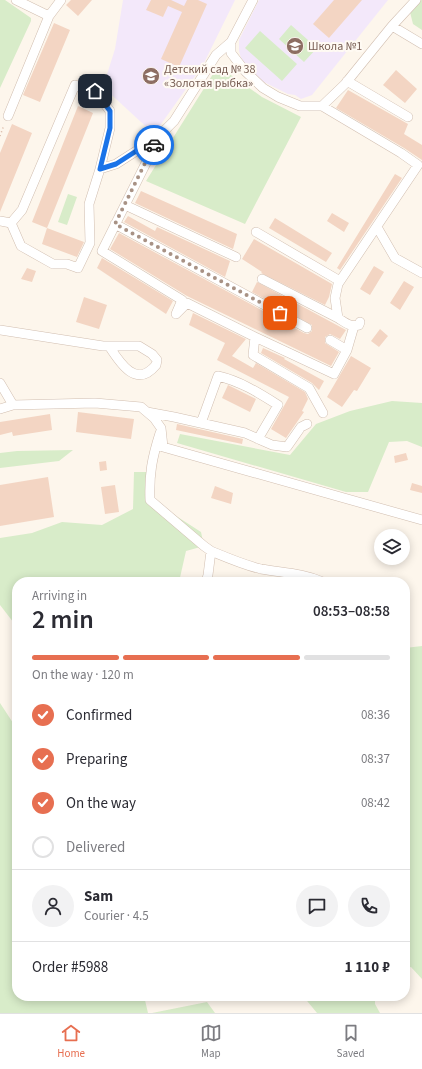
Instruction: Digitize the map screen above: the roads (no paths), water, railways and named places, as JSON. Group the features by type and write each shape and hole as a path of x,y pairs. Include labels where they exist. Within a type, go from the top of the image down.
{"street":[{"path":"16,0 49,16"},
{"path":"8,116 49,16 61,0"},
{"path":"100,169 116,164 158,137 174,121 216,55 231,42 252,0"},
{"path":"322,106 347,81 392,26 416,0"},
{"path":"392,26 422,44"},
{"path":"231,42 232,53 245,71 263,88 278,97 300,106 322,106 401,153 420,167 340,281 335,298 338,318"},
{"path":"347,81 408,117"},
{"path":"75,85 95,91 110,111 110,128 90,204 90,243 78,268 67,264 52,264 21,246 11,223 22,210 75,85"},
{"path":"158,137 102,251 182,300 176,314 187,303 254,337 334,374 347,350 357,324 349,325 262,279"},
{"path":"125,205 236,257"},
{"path":"0,221 11,223"},
{"path":"115,224 307,328"},
{"path":"377,227 395,258 422,273"},
{"path":"256,232 340,281"},
{"path":"0,330 109,346 139,346 152,354 156,360 156,366 151,372 135,374 122,365 109,346"},
{"path":"254,337 253,355 309,388 323,413"},
{"path":"330,340 347,350"},
{"path":"201,423 218,376 230,379 278,405 258,439"},
{"path":"0,383 13,405"},
{"path":"0,409 13,405 95,403 141,407 161,428 163,446 422,520"},
{"path":"147,412 244,433 272,444 287,447 301,427 307,424"},
{"path":"161,428 152,459 149,479 150,500 211,551 239,563 262,569 299,574 308,577"},
{"path":"207,577 211,551"}],"place":[{"name":"Школа №1","path":"295,46"},
{"name":"Детский сад № 38 «Золотая рыбка»","path":"151,76"}]}
